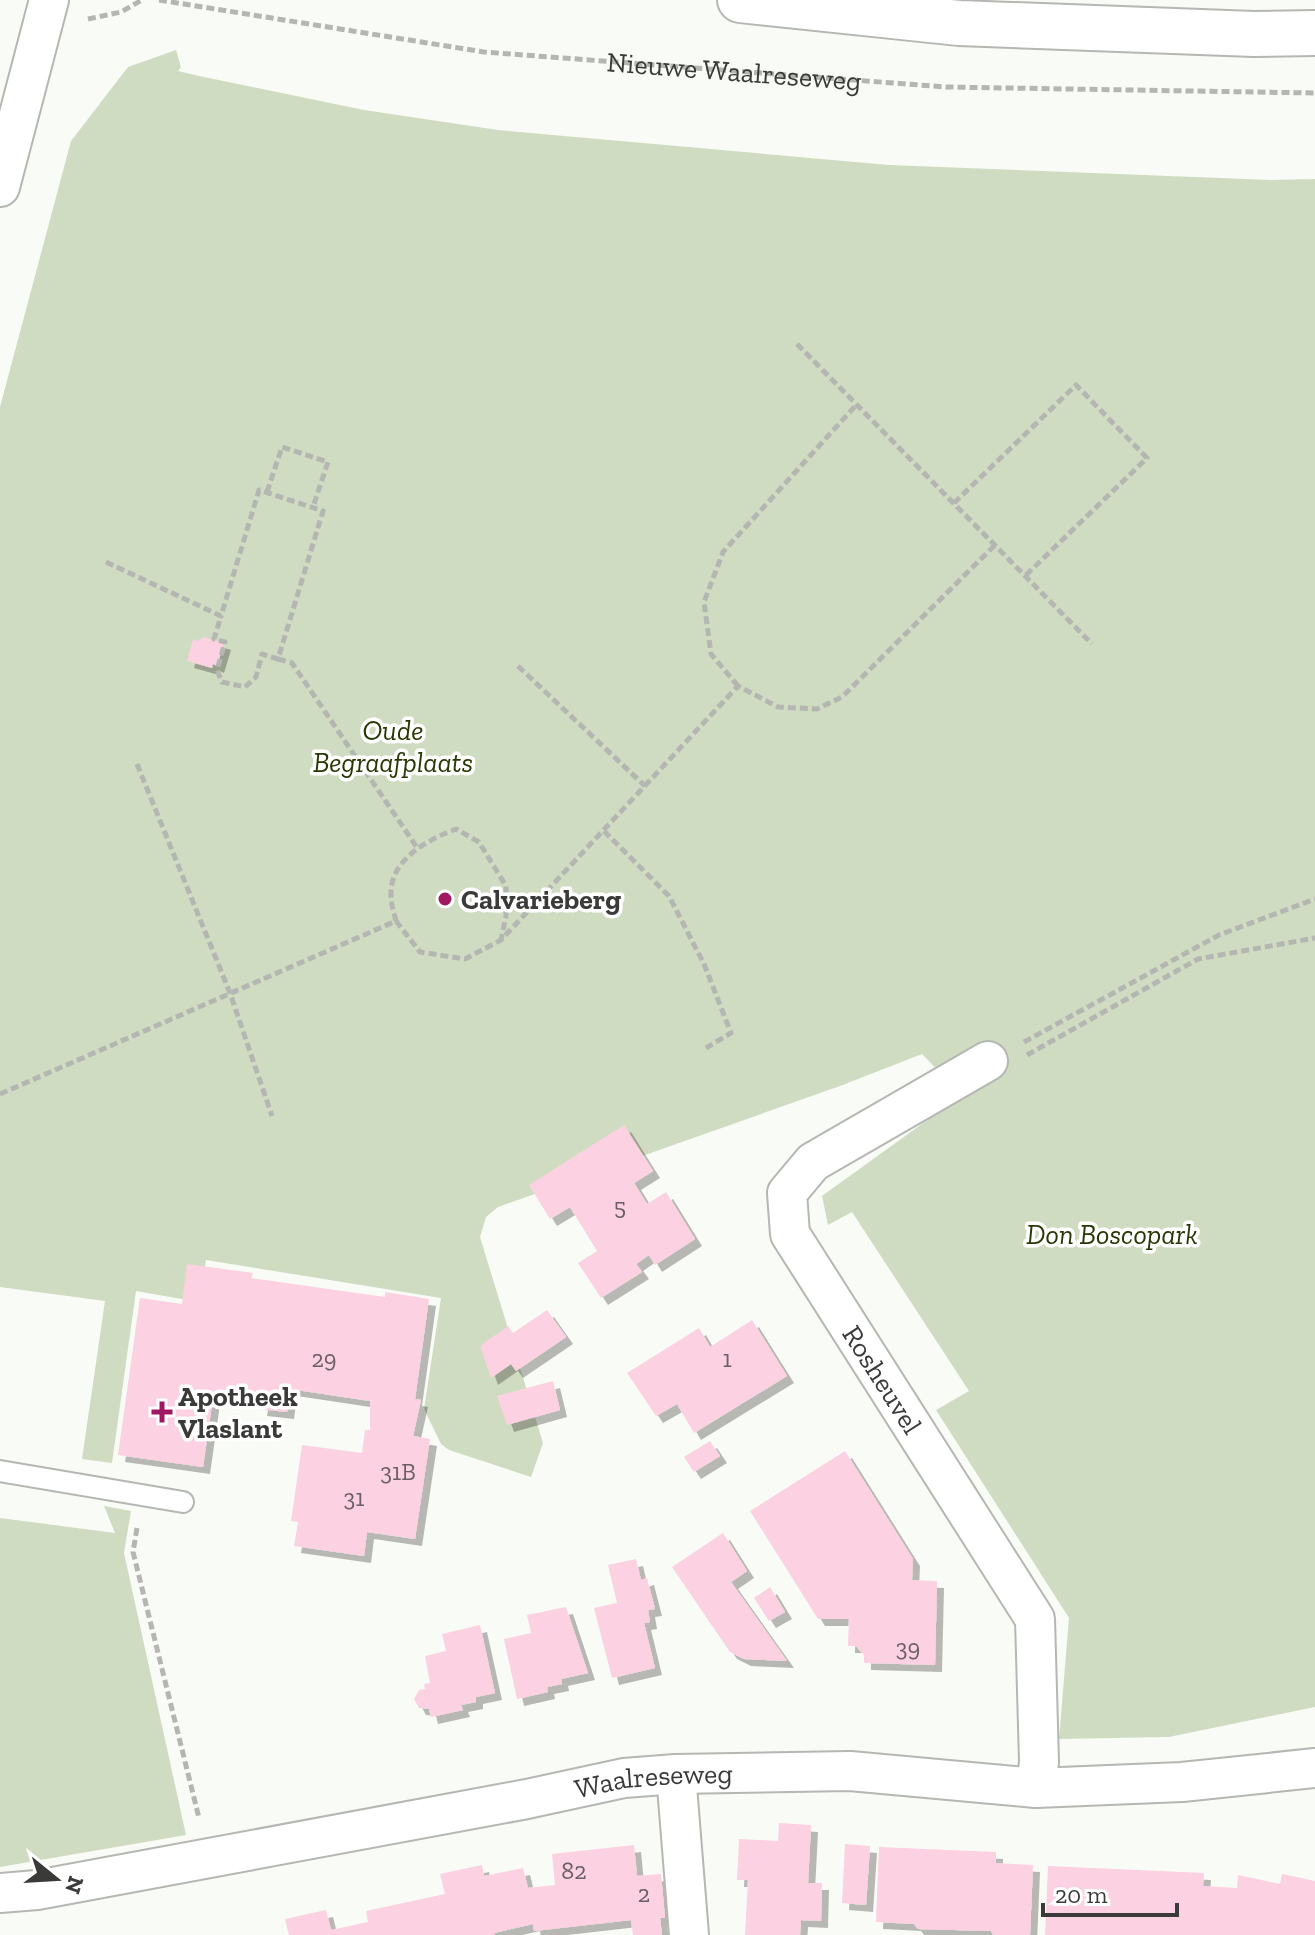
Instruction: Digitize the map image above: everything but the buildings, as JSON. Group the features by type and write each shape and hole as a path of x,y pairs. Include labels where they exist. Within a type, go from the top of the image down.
{"street":[{"path":"740,0 959,23 1254,34 1315,33"},
{"path":"0,187 46,8"},
{"name":"Rosheuvel","path":"988,1061 813,1162 787,1193 790,1234 1035,1619 1039,1762 1036,1788"},
{"name":"Waalreseweg","path":"0,1893 83,1882 624,1778 850,1771 1036,1788 1182,1782 1315,1768"},
{"path":"676,1774 689,1935"}],"lane":[{"path":"0,1471 183,1502"}],"path":[{"path":"46,8 72,19 92,19 121,12 142,0"},
{"name":"Nieuwe Waalreseweg","path":"159,0 484,52 946,87 1315,93"},
{"path":"797,344 1092,644"},
{"path":"954,503 1076,385 1147,458 1025,576"},
{"path":"857,404 723,552 704,602 711,654 738,686 778,707 817,709 842,697 995,545"},
{"path":"267,492 282,447 328,462 313,507"},
{"path":"278,659 323,511 259,490 214,639 225,642 217,670 222,682 245,687 256,677 262,654 278,659 292,663 418,849"},
{"path":"106,562 221,616"},
{"path":"518,666 645,786"},
{"path":"501,940 506,916 506,886 479,842 456,829 430,839 398,867 390,894 396,921 420,952 465,959 501,940 738,686"},
{"path":"137,764 230,993 272,1116"},
{"path":"604,831 669,896 704,964 731,1033 706,1048"},
{"path":"988,1061 1219,935 1315,899"},
{"path":"0,1094 396,921"},
{"path":"1026,1056 1198,959 1315,938"},
{"path":"142,1495 133,1552 200,1821"}],"green space":[{"path":"176,50 181,67 178,71 364,110 498,130 889,165 1271,180 1315,179 1315,1707 1169,1737 1059,1739 1069,1618 936,1410 969,1391 852,1212 828,1225 822,1196 962,1095 922,1054 498,1207 486,1217 480,1237 543,1443 531,1477 449,1450 441,1444 424,1409 441,1298 206,1260 199,1302 136,1291 112,1463 82,1459 105,1301 0,1287 0,407 71,141 128,67"},
{"path":"104,1506 131,1511 124,1553 186,1835 0,1867 0,1518 115,1533"}],"place":[{"name":"Calvarieberg","path":"445,899"},
{"name":"Apotheek Vlaslant","path":"162,1412"}],"park label":[{"name":"Oude Begraafplaats","path":"393,746"},
{"name":"Don Boscopark","path":"1112,1234"}]}
